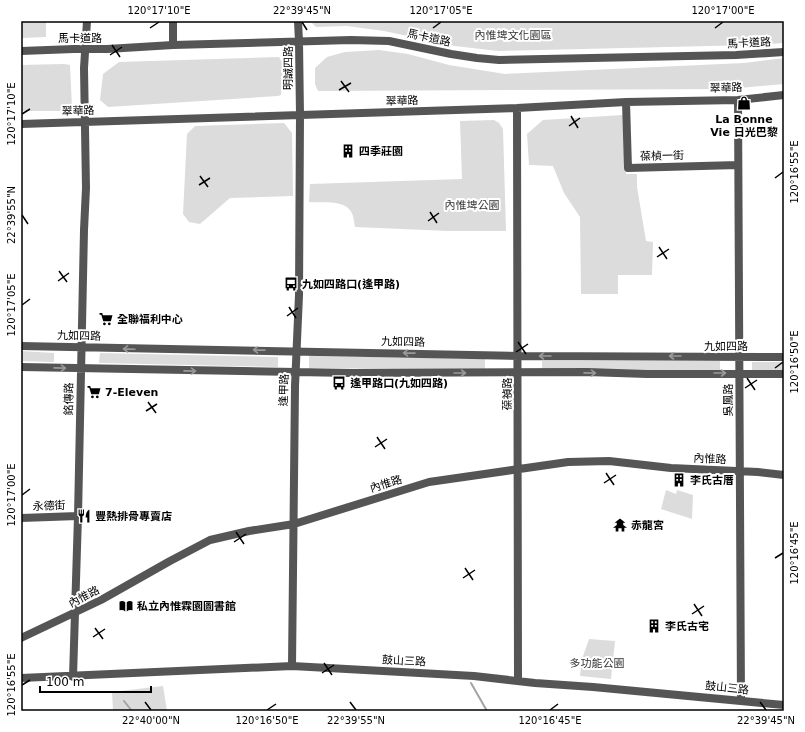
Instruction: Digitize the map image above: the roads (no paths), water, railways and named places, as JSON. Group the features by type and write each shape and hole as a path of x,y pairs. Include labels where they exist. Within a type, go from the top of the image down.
{"street":[{"name":"銘傳路","path":"73,677 86,188 84,68 87,21"},
{"path":"173,21 173,45"},
{"name":"明誠四路","path":"298,21 300,115"},
{"name":"馬卡道路","path":"21,51 350,40 389,41 451,54 499,60 736,55 784,52"},
{"name":"翠華路","path":"21,124 517,108 626,102 738,100 784,95"},
{"name":"吳鳳路","path":"738,100 741,701"},
{"name":"葆楨一街","path":"626,102 628,168 738,165"},
{"name":"葆禎路","path":"517,108 518,680"},
{"name":"逢甲路","path":"292,666 296,372 298,351 300,115"},
{"name":"九如四路","path":"21,346 518,356 784,357"},
{"path":"21,367 296,372 784,374"},
{"name":"內惟路","path":"21,638 75,614 210,540 249,530 294,524 429,482 568,462 609,461 671,468 740,471 784,475"},
{"name":"永德街","path":"21,518 78,516"},
{"name":"鼓山三路","path":"21,678 73,677 292,666 474,676 784,705"}],"waterway":[{"path":"471,683 487,711"},
{"path":"124,701 132,711"}],"place":[{"name":"La Bonne Vie 日光巴黎","path":"744,103"},
{"name":"四季莊園","path":"348,151"},
{"name":"九如四路口(逢甲路)","path":"291,284"},
{"name":"全聯福利中心","path":"106,319"},
{"name":"逢甲路口(九如四路)","path":"339,383"},
{"name":"7-Eleven","path":"94,392"},
{"name":"李氏古厝","path":"679,480"},
{"name":"豐熱排骨專賣店","path":"84,516"},
{"name":"赤龍宮","path":"620,525"},
{"name":"私立內惟霖園圖書館","path":"126,606"},
{"name":"李氏古宅","path":"654,626"}],"park label":[{"name":"內惟埤文化園區","path":"513,35"},
{"name":"內惟埤公園","path":"472,205"},
{"name":"多功能公園","path":"597,663"}]}
